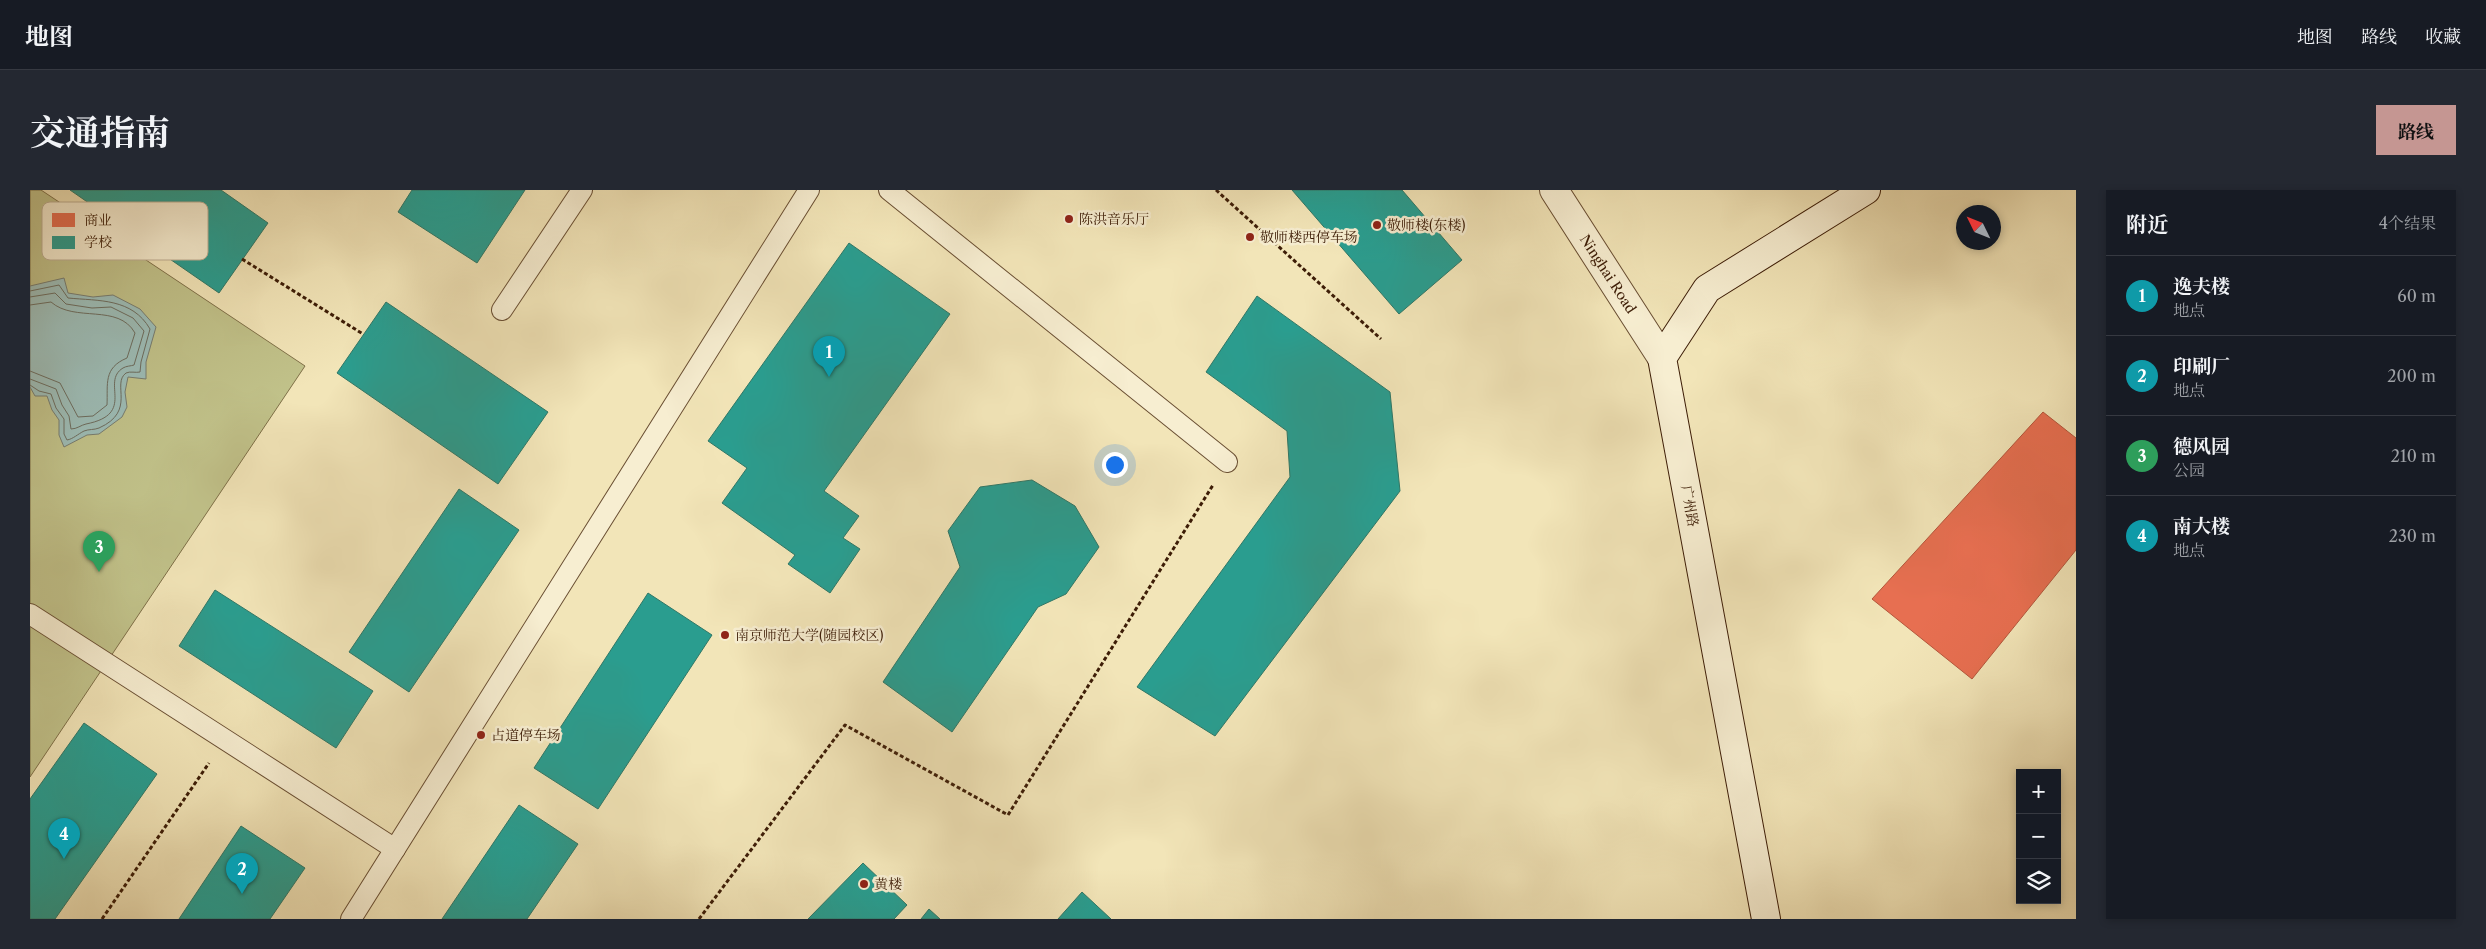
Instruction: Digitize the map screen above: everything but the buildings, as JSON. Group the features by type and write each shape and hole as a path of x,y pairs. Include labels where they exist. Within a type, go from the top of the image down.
{"main road":[{"name":"Ninghai Road","path":"1554,190 1662,358"},
{"path":"1662,358 1707,288 1866,190"},
{"name":"广州路","path":"1662,358 1766,919"}],"lane":[{"path":"502,310 582,190"},
{"path":"351,919 809,190"},
{"path":"889,190 1227,462"},
{"path":"30,614 395,849"}],"path":[{"path":"1216,190 1381,338"},
{"path":"242,259 363,334"},
{"path":"699,919 845,725 1008,815 1227,462"},
{"path":"102,919 225,740"}],"green space":[{"path":"30,190 41,190 59,202 42,202 42,260 146,260 305,366 30,777"}],"water":[{"path":"64,278 68,293 93,297 113,295 140,309 156,327 146,362 146,379 128,377 125,392 127,407 122,417 99,434 87,435 64,447 59,435 59,420 52,410 47,396 35,396 30,387 30,286"}],"place":[{"name":"陈洪音乐厅","path":"1069,219"},
{"name":"敬师楼(东楼)","path":"1377,225"},
{"name":"敬师楼西停车场","path":"1250,237"},
{"name":"逸夫楼","path":"829,377"},
{"name":"德风园","path":"99,572"},
{"name":"南京师范大学(随园校区)","path":"725,635"},
{"name":"占道停车场","path":"481,735"},
{"name":"南大楼","path":"64,859"},
{"name":"黄楼","path":"864,884"},
{"name":"印刷厂","path":"242,894"}]}
